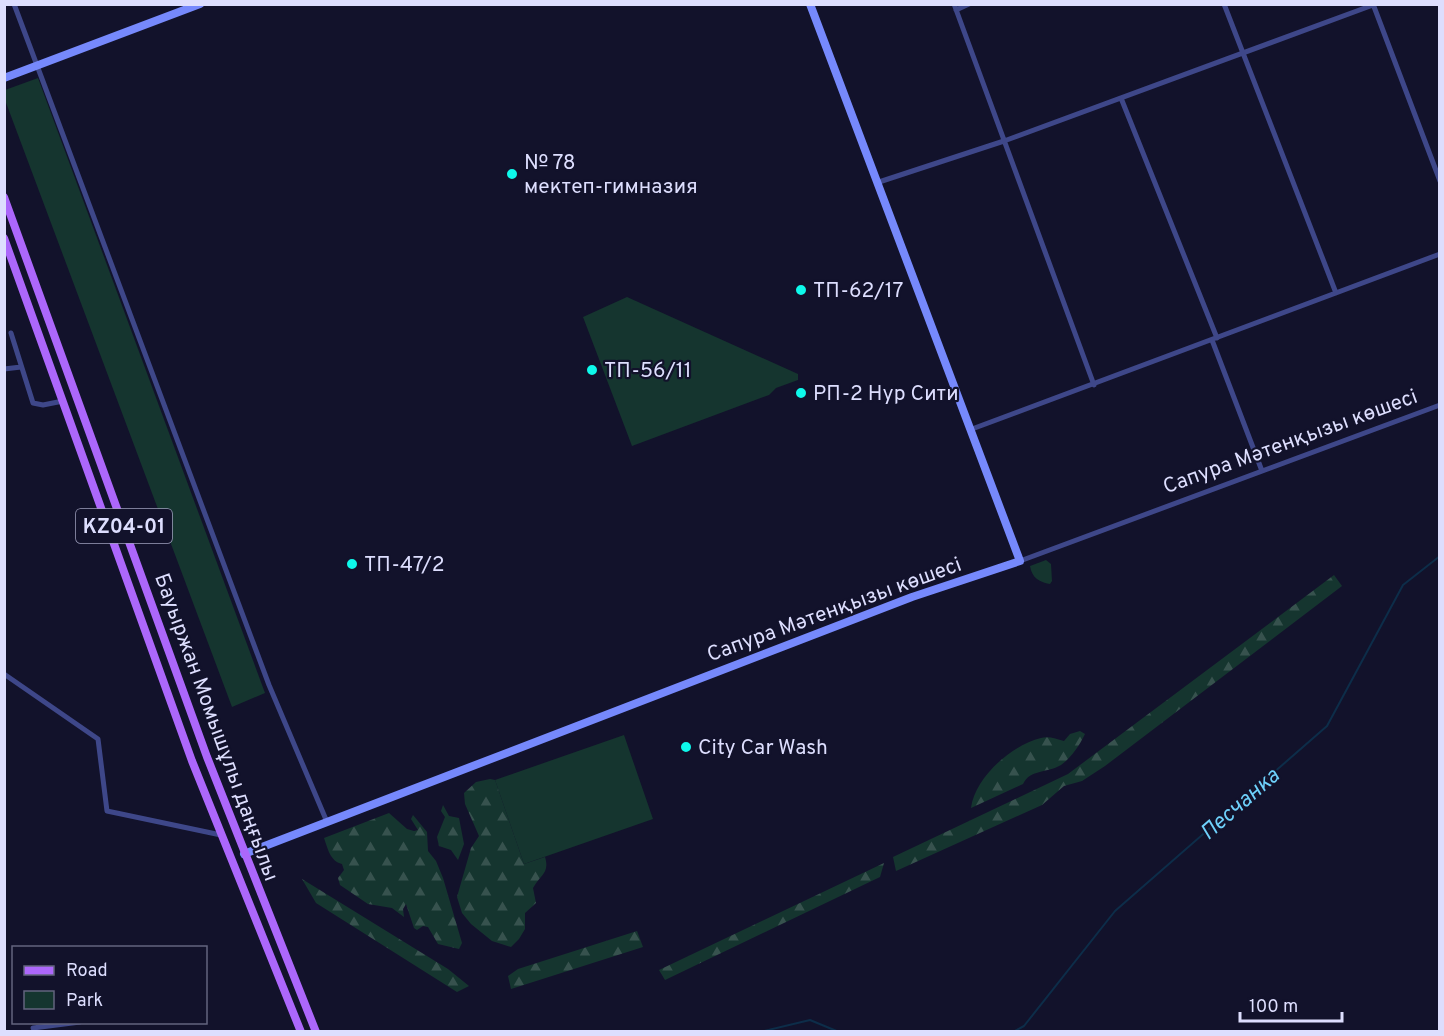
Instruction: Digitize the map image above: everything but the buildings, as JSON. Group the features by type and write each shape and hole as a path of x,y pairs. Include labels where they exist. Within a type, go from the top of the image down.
{"main road":[{"name":"Бауыржан Момышұлы даңғылы","path":"4,197 207,757 316,1032"},
{"name":"Бауыржан Момышұлы даңғылы","path":"4,238 192,761 301,1032"},
{"path":"21,284 35,279"},
{"path":"192,761 207,757"},
{"path":"231,859 244,854"}],"street":[{"path":"14,4 269,685 327,822"},
{"path":"4,78 200,4"},
{"path":"810,4 1020,561"},
{"path":"969,4 955,7 1094,385"},
{"path":"1224,4 1336,293"},
{"path":"879,182 1004,141 1373,5 1440,181"},
{"path":"1121,98 1262,471"},
{"path":"972,429 1440,254"},
{"path":"11,333 33,403 43,405 63,401"},
{"path":"4,369 21,368"},
{"name":"Сапура Мәтенқызы көшесі","path":"244,854 912,597 1020,561 1440,405"},
{"path":"4,674 98,739 107,811 221,835"},
{"path":"33,1027 68,1024"}],"green space":[{"path":"38,78 265,693 232,707 5,100 5,90"},
{"path":"627,297 798,374 798,380 776,388 769,395 632,446 583,317"},
{"path":"1046,560 1051,564 1052,581 1050,584 1037,579 1032,574 1030,566"},
{"path":"1334,575 1342,586 1105,766 1082,781 1064,786 1042,805 896,871 893,857 1068,774"},
{"path":"1080,731 1085,734 1078,747 1061,765 1030,776 1023,784 971,808 974,796 987,774 1007,755 1041,738 1064,741 1070,734"},
{"path":"624,735 653,819 524,864 495,780"},
{"path":"495,780 524,864 545,857 546,862 545,870 533,888 536,903 525,913 525,929 511,947 492,941 471,924 462,913 457,897 471,848 479,836 465,804 464,793 476,782"},
{"path":"443,805 449,816 459,818 464,844 458,860 451,850 439,846 437,837 445,817 441,811"},
{"path":"389,813 407,829 414,831 418,830 411,819 413,815 427,832 428,851 436,861 443,878 462,943 459,949 438,944 428,927 423,926 417,930 414,928 406,904 403,909 404,917 392,908 368,904 340,885 338,878 344,870 342,864 332,857 324,838"},
{"path":"884,863 880,877 665,980 659,970"},
{"path":"302,879 448,969 469,986 457,992 316,903"},
{"path":"637,931 643,947 511,989 508,976 518,969"}],"waterway":[{"name":"Песчанка","path":"1013,1032 1024,1026 1115,911 1327,726 1403,585 1440,556"},
{"name":"Песчанка","path":"760,1032 810,1020 839,1032"}],"place":[{"name":"№ 78 мектеп-гимназия","path":"512,174"},
{"name":"ТП-62/17","path":"801,290"},
{"name":"ТП-56/11","path":"592,370"},
{"name":"РП-2 Нур Сити","path":"801,393"},
{"name":"ТП-47/2","path":"352,564"},
{"name":"City Car Wash","path":"686,747"}]}
